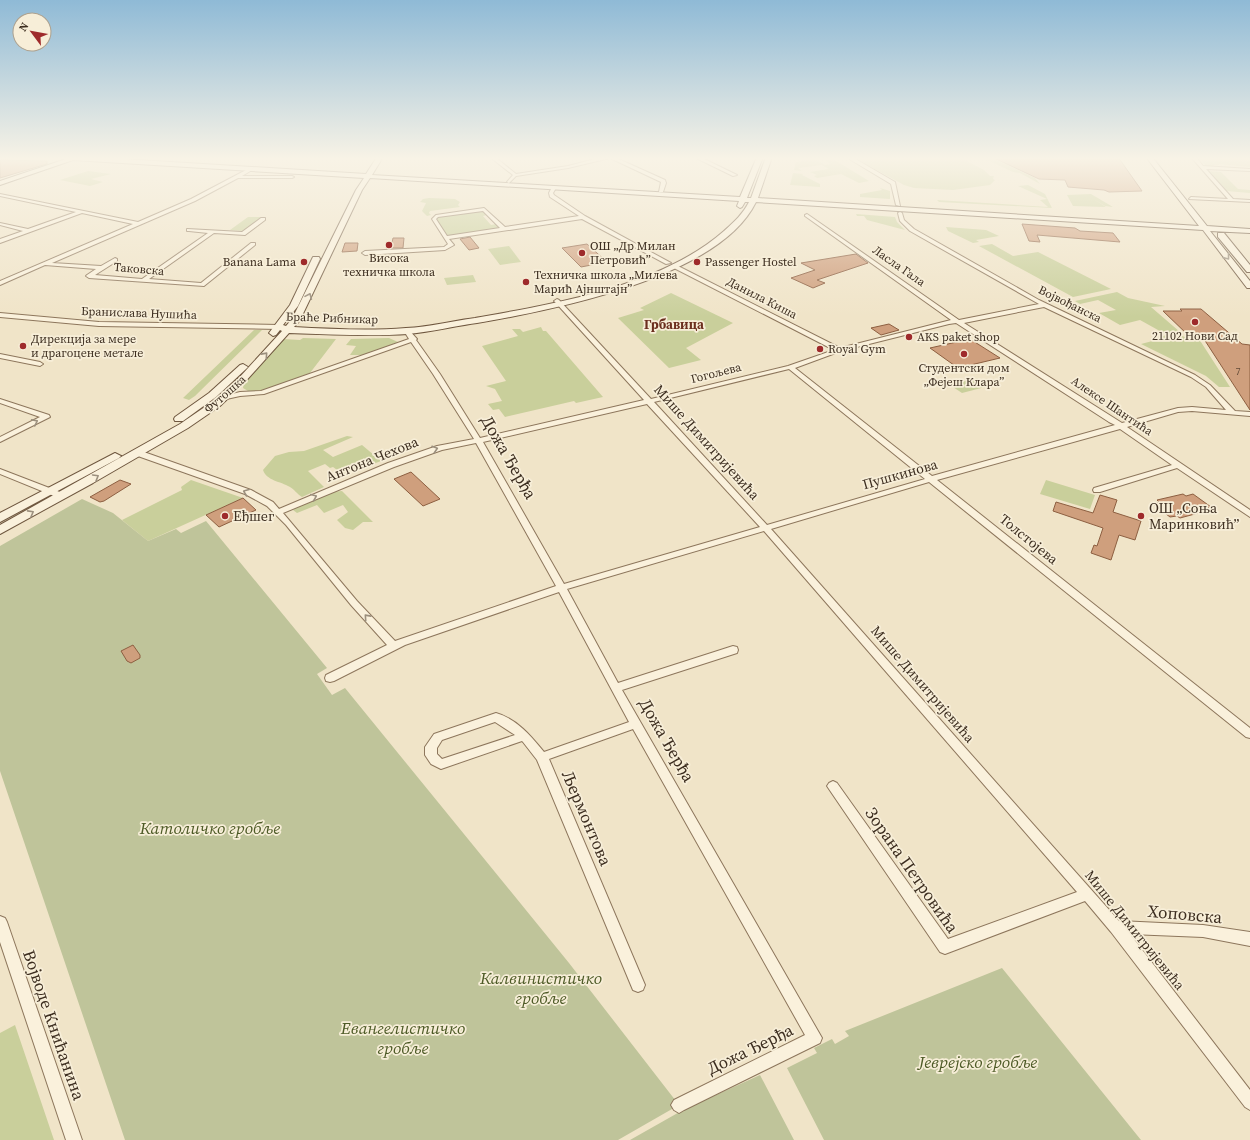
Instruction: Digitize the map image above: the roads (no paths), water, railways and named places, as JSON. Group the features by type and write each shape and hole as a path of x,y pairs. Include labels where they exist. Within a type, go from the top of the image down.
{"main road":[{"name":"Футошка","path":"0,518 56,494 138,453 184,426 222,398 241,381 304,306 349,210"},
{"name":"Браће Рибникар","path":"671,264 710,239 724,228 738,210"},
{"name":"Браће Рибникар","path":"286,327 410,335 513,314 607,287 671,264 699,252 729,230 742,218 747,210"},
{"path":"914,210 1203,226 1213,225 1250,227"},
{"path":"974,210 1203,226"},
{"path":"1191,210 1250,286"},
{"path":"1213,225 1250,231"},
{"path":"1213,225 1250,270"},
{"name":"Футошка","path":"0,530 165,427 202,402 234,376 286,327 319,252"},
{"name":"Браће Рибникар","path":"286,327 368,328 418,325 559,302"}],"street":[{"path":"72,210 136,223"},
{"path":"0,283 167,210"},
{"path":"365,253 445,248 451,245 434,219 436,216 476,210"},
{"path":"485,210 504,229"},
{"name":"Данила Киша","path":"573,210 671,264 839,350"},
{"path":"893,210 900,213 909,210"},
{"path":"0,241 81,212"},
{"name":"Војвођанска","path":"900,213 902,220 912,230 1044,305 1193,376 1208,386 1232,412"},
{"name":"Ласла Гала","path":"807,216 958,322"},
{"path":"446,238 583,217"},
{"path":"189,230 243,234 262,219"},
{"path":"0,224 30,230"},
{"path":"144,280 214,232"},
{"name":"Таковска","path":"115,260 89,276 202,285 254,244"},
{"name":"Таковска","path":"44,264 101,268"},
{"name":"Мише Димитријевића","path":"559,302 765,527 1088,894 1116,927 1250,1102"},
{"name":"Гогољева","path":"478,440 650,401 790,367 839,350 958,322 1044,305"},
{"name":"Бранислава Нушића","path":"0,315 99,324 286,327"},
{"name":"Алексе Шантића","path":"958,322 1120,425 1250,514"},
{"name":"Браће Рибникар","path":"222,398 244,393 262,393 410,335"},
{"name":"Дожа Ђерђа","path":"410,335 478,440 615,688 815,1038 679,1105"},
{"path":"0,356 40,364"},
{"name":"Толстојева","path":"790,367 1250,734"},
{"path":"241,381 241,388 244,393"},
{"path":"0,401 46,417 0,440"},
{"name":"Пушкинова","path":"561,588 765,527 1120,425 1182,409 1250,414"},
{"name":"Антона Чехова","path":"278,512 391,465 440,448 478,440"},
{"path":"138,453 256,496 270,504 354,603 393,646"},
{"path":"1097,490 1179,465"},
{"path":"0,471 56,494"},
{"path":"330,678 402,642 561,588"},
{"path":"615,688 734,650"},
{"path":"524,736 441,764 435,761 432,755 431,747 438,737 496,717 510,724 524,736 542,757"},
{"name":"Љермонтова","path":"636,724 542,757 638,985"},
{"name":"Зорана Петровића","path":"833,786 945,947 1088,894"},
{"name":"Војводе Книћанина","path":"0,922 74,1140"},
{"name":"Хоповска","path":"1116,927 1203,931 1250,939"}],"place":[{"name":"Висока техничка школа","path":"389,245"},
{"name":"ОШ „Др Милан Петровић”","path":"582,253"},
{"name":"Banana Lama","path":"304,262"},
{"name":"Passenger Hostel","path":"697,262"},
{"name":"Техничка школа „Милева Марић Ајнштајн”","path":"526,282"},
{"name":"21102 Нови Сад","path":"1195,322"},
{"name":"AKS paket shop","path":"909,337"},
{"name":"Дирекција за мере и драгоцене метале","path":"23,346"},
{"name":"Royal Gym","path":"820,349"},
{"name":"Студентски дом „Фејеш Клара”","path":"964,354"},
{"name":"Еђшег","path":"225,516"},
{"name":"ОШ „Соња Маринковић”","path":"1141,516"}],"district":[{"name":"Грбавица","path":"674,324"}],"park label":[{"name":"Католичко гробље","path":"210,828"},
{"name":"Калвинистичко гробље","path":"541,988"},
{"name":"Евангелистичко гробље","path":"403,1038"},
{"name":"Јеврејско гробље","path":"978,1062"}]}
